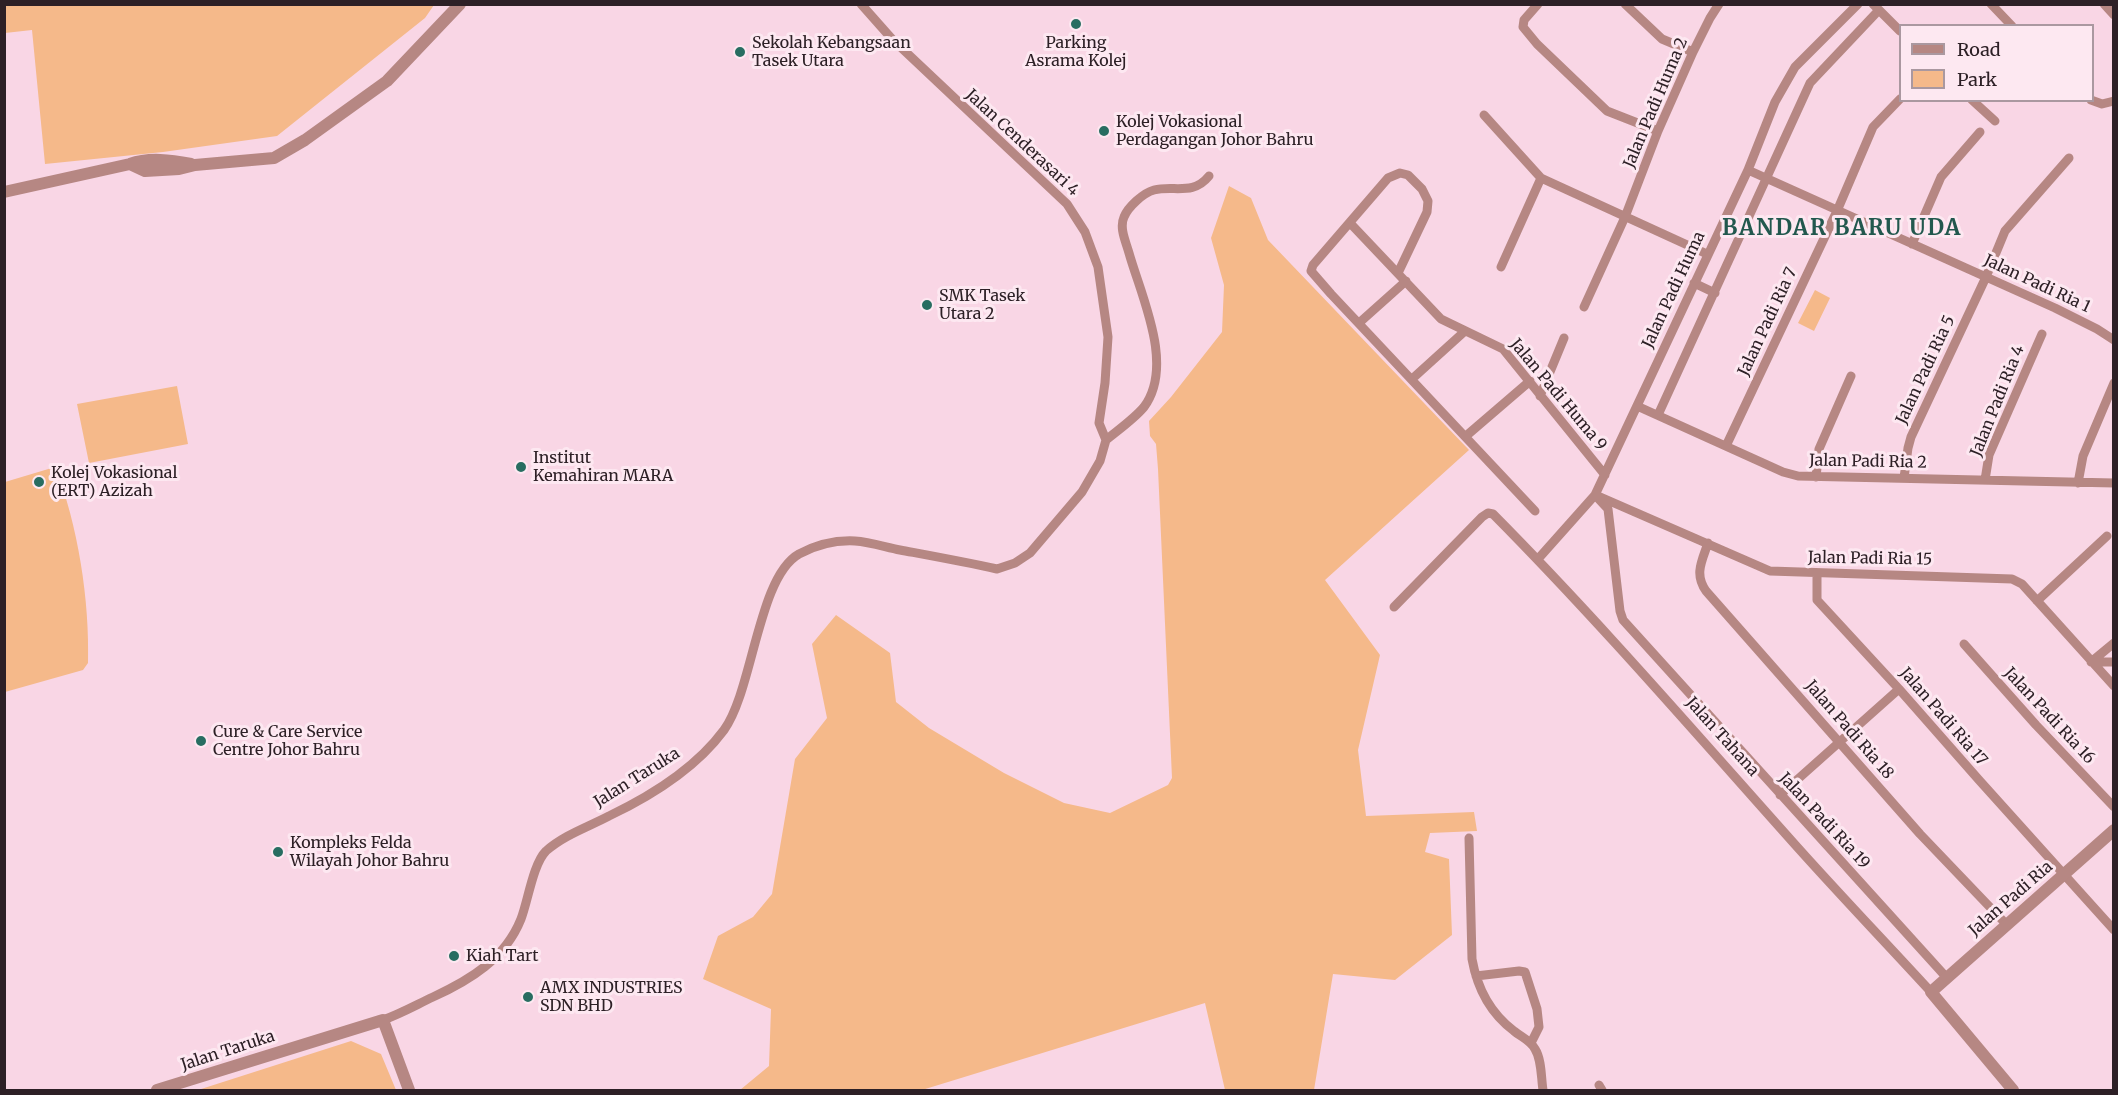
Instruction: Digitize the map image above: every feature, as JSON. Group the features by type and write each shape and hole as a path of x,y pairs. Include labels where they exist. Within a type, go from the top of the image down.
{"street":[{"path":"4,192 130,164 144,165 178,161 195,165 273,158 305,140 396,74 460,4"},
{"name":"Jalan Cenderasari 4","path":"861,4 892,39 1067,204 1080,221 1098,267 1108,337 1105,383 1099,423 1106,440"},
{"path":"1538,4 1524,20 1523,27 1537,44 1607,111 1658,131"},
{"path":"1625,4 1662,39 1693,52"},
{"name":"Jalan Padi Huma 2","path":"1584,307 1626,217 1658,131 1693,52 1719,4"},
{"name":"Jalan Padi Huma","path":"1538,559 1595,495 1748,170 1775,102 1796,67 1858,4"},
{"path":"1991,4 2010,24"},
{"path":"2104,4 2114,15"},
{"path":"1658,415 1810,83 1876,7 1899,30"},
{"name":"Jalan Padi Ria 7","path":"1726,446 1837,211 1873,127 1899,100"},
{"path":"2094,101 2102,104 2114,101"},
{"path":"1974,102 1995,121"},
{"path":"1484,115 1541,178 1707,254"},
{"path":"1912,244 1941,177 1980,132"},
{"name":"Jalan Padi Ria 5","path":"1904,478 1911,437 1986,277 2005,231 2069,158"},
{"name":"Jalan Padi Ria 1","path":"1748,170 2055,308 2114,340"},
{"path":"1398,273 1427,212 1428,201 1422,189 1408,175 1400,173 1388,178 1311,269 1331,294 1536,511"},
{"path":"1106,440 1144,407 1154,387 1156,368 1156,349 1151,318 1136,280 1122,230 1123,218 1134,203 1153,190 1181,190 1202,184 1209,176"},
{"path":"1501,267 1541,178"},
{"name":"Jalan Padi Huma 9","path":"1350,223 1441,319 1503,349 1605,475"},
{"path":"1359,323 1406,281"},
{"path":"1694,283 1715,292"},
{"path":"1412,379 1465,331"},
{"name":"Jalan Padi Ria 4","path":"1985,480 1989,455 2042,334"},
{"path":"1540,396 1564,338"},
{"path":"1816,477 1819,449 1851,376"},
{"path":"1466,436 1530,381"},
{"path":"2078,483 2079,467 2114,383"},
{"name":"Jalan Padi Ria 2","path":"1637,406 1783,472 1816,477 2114,483"},
{"name":"Jalan Taruka","path":"157,1090 383,1020 452,989 486,967 500,955 521,919 537,867 544,853 576,831 610,816 663,785 705,752 724,730 737,709 772,590 782,571 796,555 820,544 855,541 997,568 1015,563 1030,553 1082,492 1101,461 1106,440"},
{"name":"Jalan Padi Ria 15","path":"1595,495 1770,571 2012,579 2022,584 2114,686"},
{"name":"Jalan Padi Ria 19","path":"1595,495 1608,509 1623,620 1947,978"},
{"name":"Jalan Tahana","path":"1394,607 1482,517 1488,513 1493,514 1538,559 1931,992 2013,1090"},
{"path":"2037,601 2107,536"},
{"name":"Jalan Padi Ria 18","path":"1708,543 1699,567 1699,579 1702,585 1920,834 2007,925"},
{"name":"Jalan Padi Ria 17","path":"1817,573 1817,600 2114,930"},
{"path":"2091,662 2114,643"},
{"name":"Jalan Padi Ria 16","path":"1964,644 2036,725 2114,807"},
{"path":"2091,662 2114,662"},
{"path":"1780,795 1899,689"},
{"name":"Jalan Padi Ria","path":"1931,992 2114,830"},
{"path":"1469,838 1472,959 1476,976 1483,996 1499,1017 1512,1031 1532,1043 1537,1052 1543,1090"},
{"path":"1476,976 1525,972 1537,1009 1539,1027 1532,1043"},
{"path":"383,1020 410,1090"}],"green space":[{"path":"4,5 434,5 425,18 277,136 163,152 45,164 32,30 5,33"},
{"path":"1229,186 1251,198 1268,240 1469,450 1325,580 1380,655 1358,750 1366,816 1474,812 1477,831 1430,833 1425,852 1449,859 1452,935 1395,980 1333,974 1314,1090 1225,1090 1205,1003 922,1090 740,1090 769,1066 771,1009 703,979 718,936 753,917 772,894 795,759 827,718 812,644 836,615 890,653 896,702 929,728 1004,773 1064,803 1110,813 1168,785 1172,778 1158,469 1156,444 1150,436 1149,421 1222,332 1224,285 1211,238"},
{"path":"1815,290 1830,298 1814,331 1798,323"},
{"path":"177,386 188,444 89,463 77,404"},
{"path":"55,467 70,513 81,564 87,615 88,663 83,670 5,692 5,482"},
{"path":"351,1041 381,1054 396,1090 198,1090"}],"place":[{"name":"Parking Asrama Kolej","path":"1076,24"},
{"name":"Sekolah Kebangsaan Tasek Utara","path":"740,52"},
{"name":"Kolej Vokasional Perdagangan Johor Bahru","path":"1104,131"},
{"name":"SMK Tasek Utara 2","path":"927,305"},
{"name":"Institut Kemahiran MARA","path":"521,467"},
{"name":"Kolej Vokasional (ERT) Azizah","path":"39,482"},
{"name":"Cure & Care Service Centre Johor Bahru","path":"201,741"},
{"name":"Kompleks Felda Wilayah Johor Bahru","path":"278,852"},
{"name":"Kiah Tart","path":"454,956"},
{"name":"AMX INDUSTRIES SDN BHD","path":"528,997"}],"district":[{"name":"BANDAR BARU UDA","path":"1842,229"}]}
